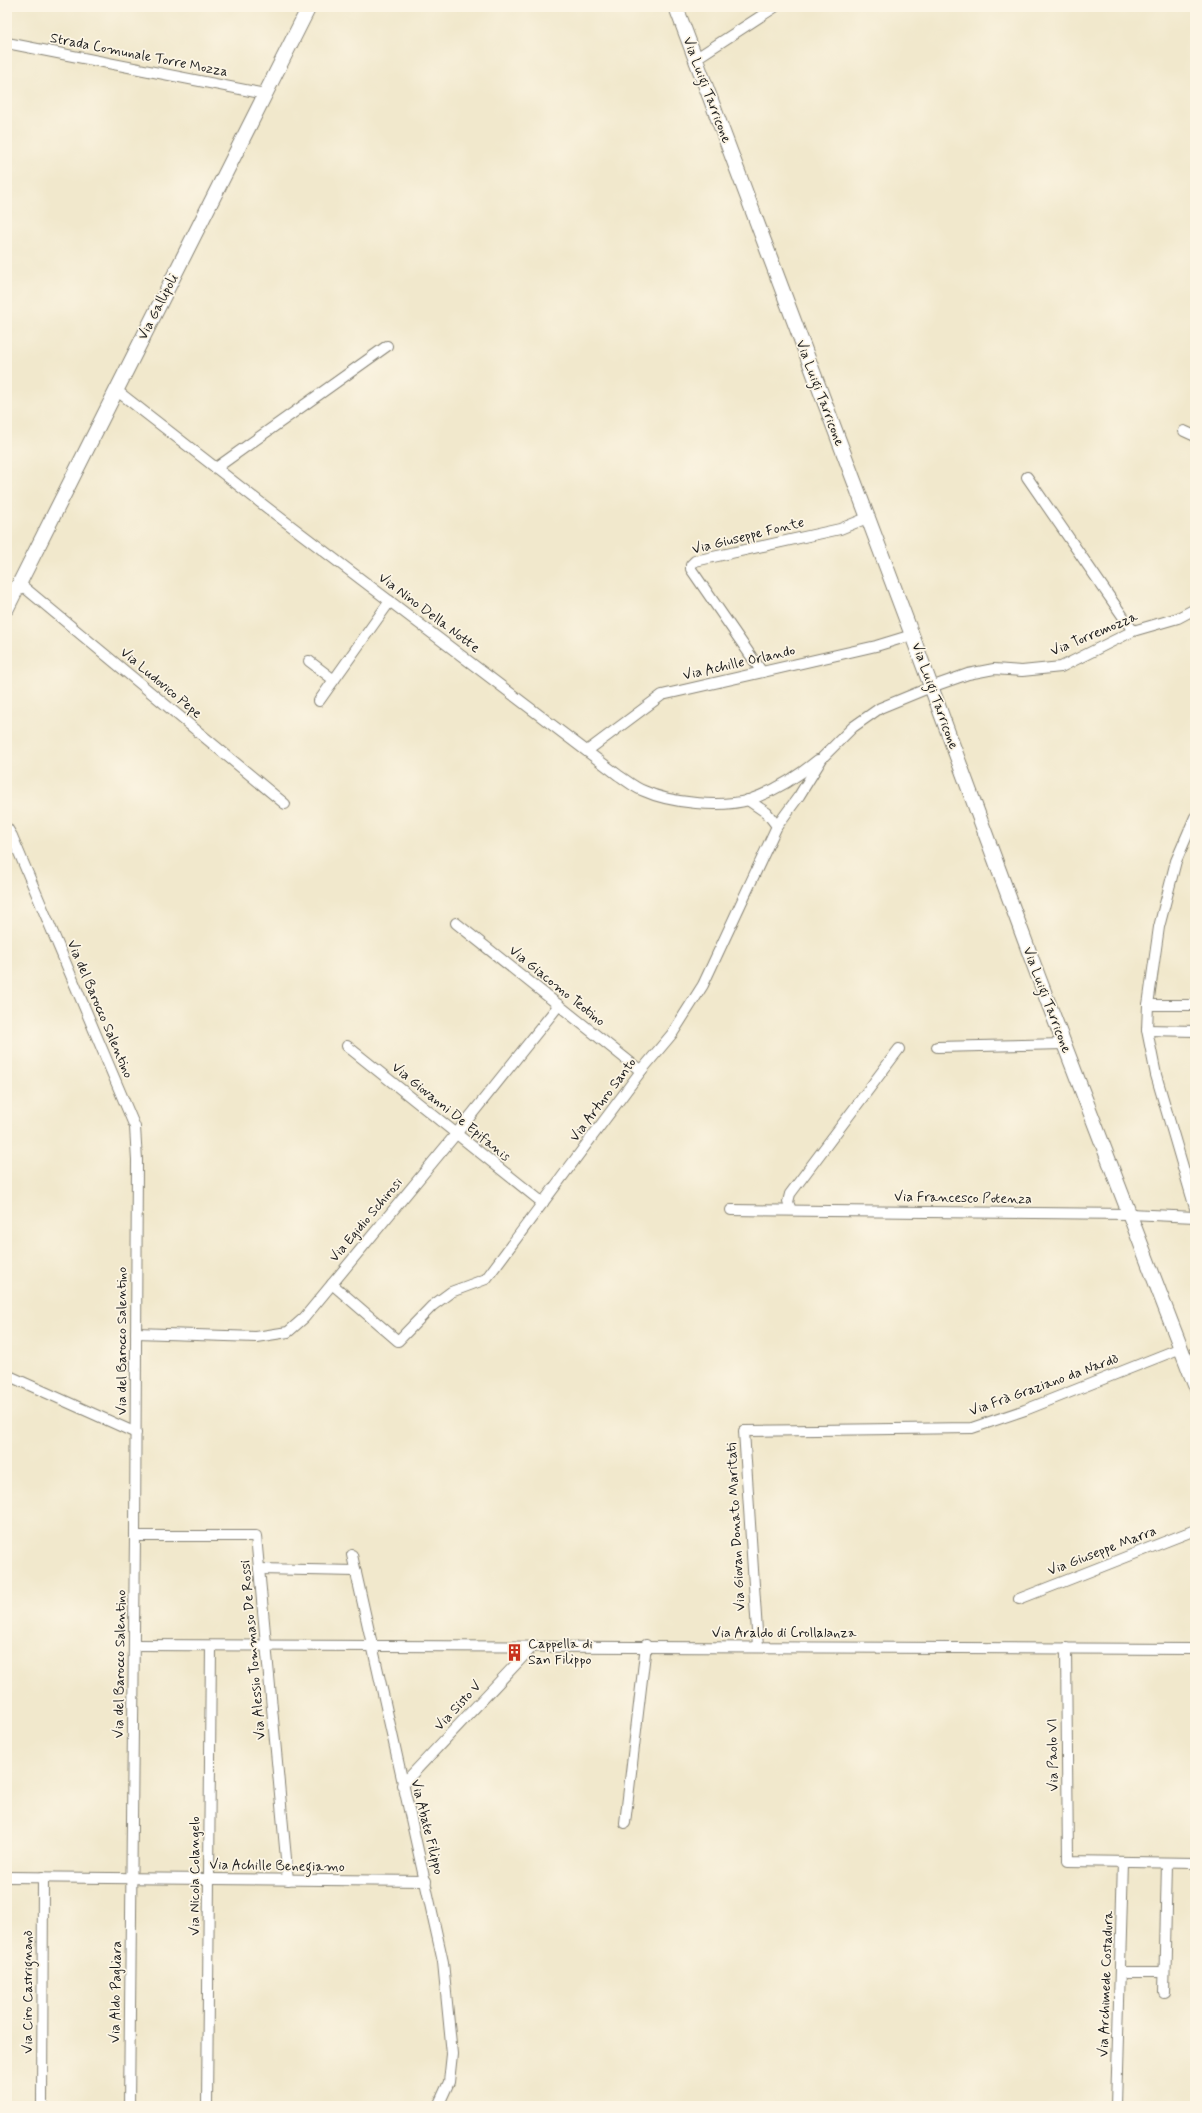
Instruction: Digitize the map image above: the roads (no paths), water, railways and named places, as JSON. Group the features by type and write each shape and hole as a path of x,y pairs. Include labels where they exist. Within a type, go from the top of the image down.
{"main road":[{"name":"Via Gallipoli","path":"7,608 309,7"},
{"name":"Via Luigi Tarricone","path":"676,7 1064,1044 1195,1385"}],"street":[{"path":"695,59 775,7"},
{"name":"Strada Comunale Torre Mozza","path":"7,43 265,94"},
{"path":"216,468 387,346"},
{"name":"Via Nino Della Notte","path":"116,390 390,601 642,791 666,799 707,804 748,800"},
{"path":"1184,431 1195,436"},
{"path":"1027,477 1133,631"},
{"name":"Via Giuseppe Fonte","path":"762,672 691,570 691,565 695,561 840,529 867,518"},
{"name":"Via Ludovico Pepe","path":"19,584 285,804"},
{"path":"319,701 390,601"},
{"name":"Via Torremozza","path":"931,687 968,674 994,669 1022,671 1061,667 1133,631 1178,618 1195,609"},
{"name":"Via Achille Orlando","path":"587,751 662,695 876,646 912,635"},
{"path":"309,661 334,680"},
{"name":"Via Arturo Santo","path":"748,800 774,790 798,775 823,757 853,727 880,708 931,687"},
{"name":"Via Arturo Santo","path":"332,1284 398,1341 432,1306 451,1292 486,1279 540,1202 672,1034 703,984 777,826 799,796 823,757"},
{"path":"748,800 767,813 777,826"},
{"path":"1195,817 1176,861 1159,927 1148,1004 1147,1030 1156,1075 1192,1186 1195,1208"},
{"name":"Via del Barocco Salentino","path":"7,828 12,836 135,1128 137,1160 136,1536 132,1879"},
{"name":"Via Giacomo Teotino","path":"456,923 642,1071"},
{"path":"1148,1004 1195,1005"},
{"name":"Via Egidio Schirosi","path":"136,1333 256,1337 288,1332 304,1318 456,1134 559,1005"},
{"path":"1147,1030 1195,1031"},
{"path":"937,1047 1064,1044"},
{"name":"Via Giovanni De Epifanis","path":"347,1046 540,1202"},
{"path":"791,1210 788,1202 790,1194 899,1048"},
{"name":"Via Francesco Potenza","path":"731,1210 1130,1214 1195,1217"},
{"name":"Via Frà Graziano da Nardò","path":"744,1430 972,1428 1025,1410 1181,1348"},
{"path":"7,1375 136,1433"},
{"name":"Via Giovan Donato Maritati","path":"744,1430 758,1647"},
{"name":"Via Giuseppe Marra","path":"1019,1599 1195,1530"},
{"name":"Via Alessio Tommaso De Rossi","path":"136,1536 256,1536 288,1880"},
{"name":"Via Abate Filippo","path":"352,1555 402,1785 426,1881 443,1962 452,2054 448,2082 438,2106"},
{"path":"259,1569 356,1571"},
{"name":"Via Araldo di Crollalanza","path":"134,1645 646,1645 1195,1649"},
{"name":"Via Sisto V","path":"402,1785 534,1645"},
{"path":"625,1823 646,1645"},
{"name":"Via Nicola Colangelo","path":"207,2106 211,1646"},
{"name":"Via Paolo VI","path":"1066,1648 1068,1861 1123,1862"},
{"path":"1123,1862 1195,1863"},
{"name":"Via Archimede Costadura","path":"1116,2106 1123,1862"},
{"path":"1164,1992 1163,1972 1167,1863"},
{"name":"Via Achille Benegiamo","path":"7,1877 426,1881"},
{"name":"Via Ciro Castrignanò","path":"42,2106 43,1878"},
{"name":"Via Aldo Pagliara","path":"129,2106 132,1879"},
{"path":"1120,1972 1163,1972"}],"place":[{"name":"Cappella di San Filippo","path":"515,1652"}]}
